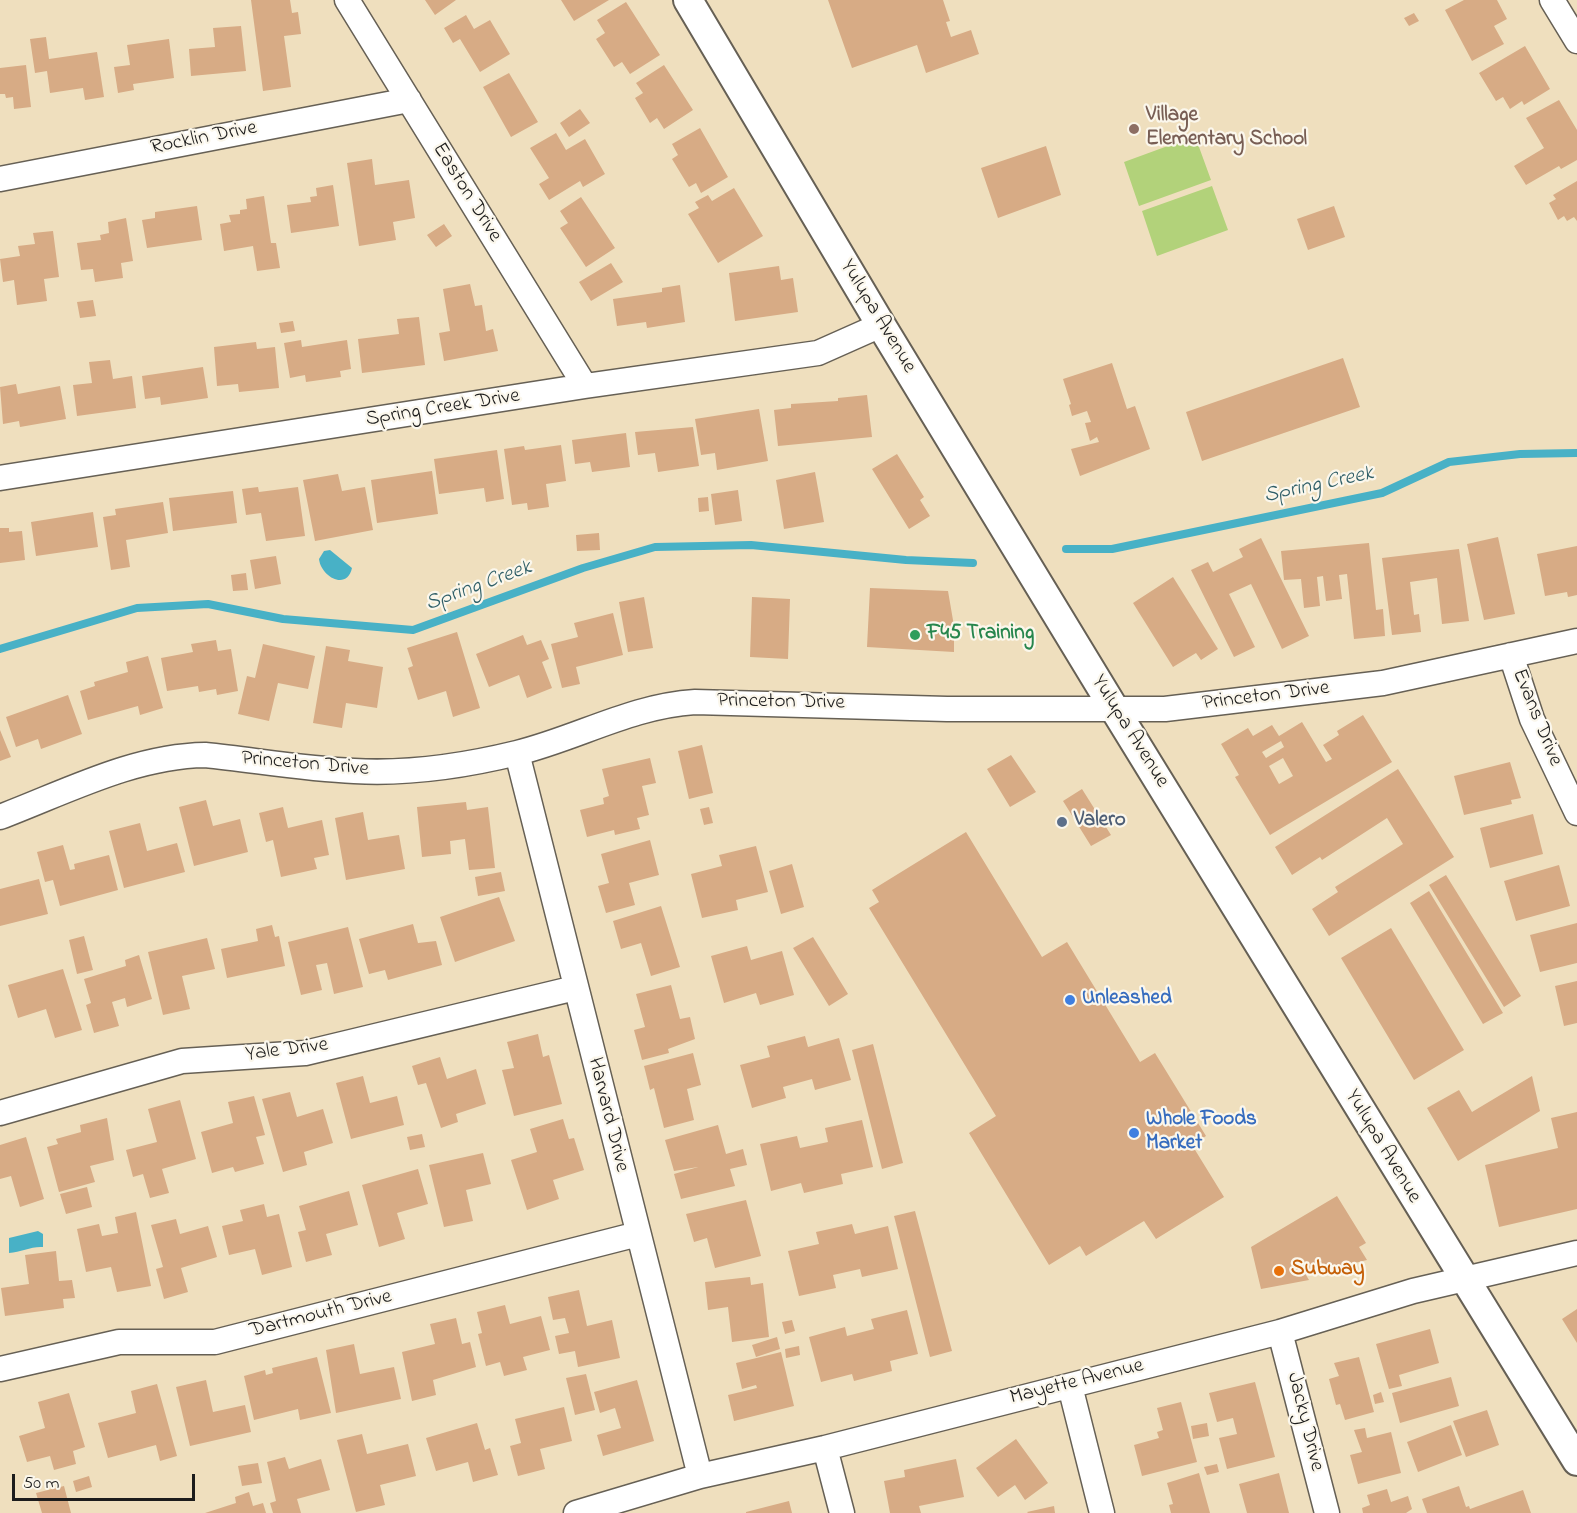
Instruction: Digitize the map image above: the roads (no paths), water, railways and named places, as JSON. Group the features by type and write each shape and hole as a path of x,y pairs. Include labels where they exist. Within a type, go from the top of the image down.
{"street":[{"name":"Easton Drive","path":"347,0 585,386"},
{"name":"Yulupa Avenue","path":"688,0 881,325 1115,710 1577,1461"},
{"path":"1552,0 1577,41"},
{"name":"Rocklin Drive","path":"0,179 409,100"},
{"name":"Spring Creek Drive","path":"0,478 585,386 818,353 881,325"},
{"name":"Princeton Drive","path":"0,817 142,763 181,756 205,755 374,772 462,764 517,753 630,713 684,703 728,701 947,709 1165,709 1383,683 1577,641"},
{"name":"Evans Drive","path":"1510,655 1532,719 1577,813"},
{"name":"Harvard Drive","path":"517,753 700,1476"},
{"name":"Yale Drive","path":"0,1113 182,1061 305,1053 575,988"},
{"name":"Dartmouth Drive","path":"0,1369 119,1342 214,1342 638,1234"},
{"name":"Mayette Avenue","path":"578,1513 700,1476 825,1448 1070,1386 1280,1332 1413,1291 1577,1253"},
{"name":"Jacky Drive","path":"1280,1332 1327,1513"},
{"path":"1070,1386 1102,1513"},
{"path":"825,1448 842,1513"}],"water":[{"path":"330,550 352,568 345,579 334,579 324,571 319,559 324,551"},
{"path":"38,1231 43,1234 43,1247 9,1253 9,1238"}],"waterway":[{"name":"Spring Creek","path":"1066,549 1112,549 1382,493 1449,462 1520,454 1577,453"},
{"name":"Spring Creek","path":"0,649 137,608 208,604 283,619 413,630 583,568 655,547 751,545 906,560 973,563"}],"place":[{"name":"Village Elementary School","path":"1134,129"},
{"name":"F45 Training","path":"915,635"},
{"name":"Valero","path":"1062,822"},
{"name":"Unleashed","path":"1070,1000"},
{"name":"Whole Foods Market","path":"1134,1133"},
{"name":"Subway","path":"1279,1271"}]}
